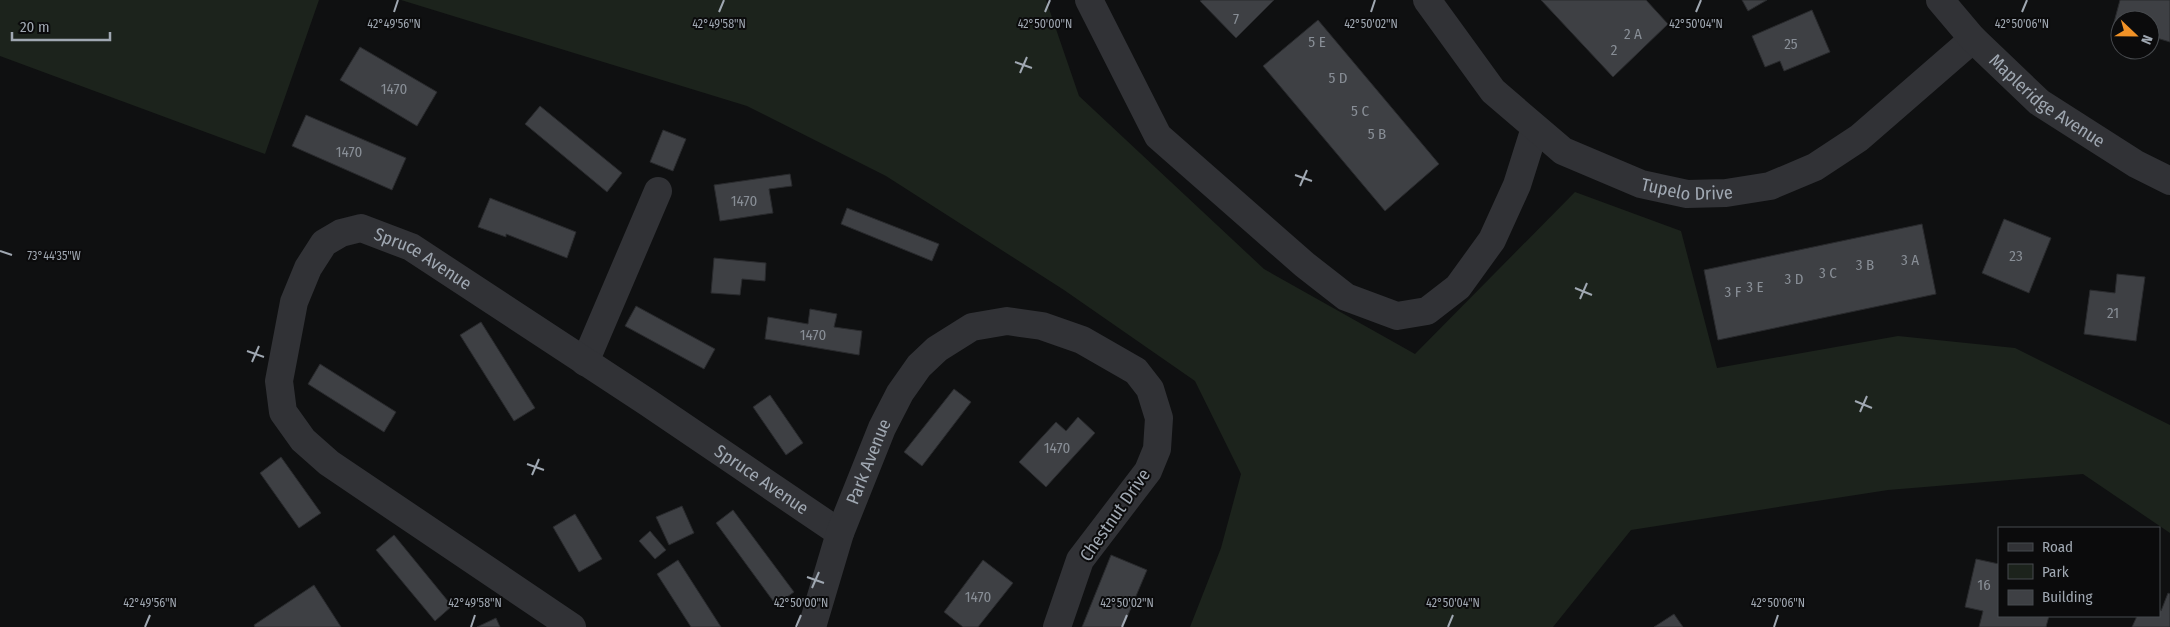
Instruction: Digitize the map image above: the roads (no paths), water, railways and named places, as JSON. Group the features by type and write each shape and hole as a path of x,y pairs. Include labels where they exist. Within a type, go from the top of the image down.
{"street":[{"path":"1089,0 1158,136 1305,265 1346,297 1397,316 1427,311 1458,287 1492,240 1517,185 1536,128"},
{"name":"Tupelo Drive","path":"1427,0 1493,92 1562,151 1641,184 1687,194 1726,193 1770,186 1815,167 1859,138 1973,39"},
{"name":"Mapleridge Avenue","path":"1940,0 1973,39 2038,102 2136,164 2170,181"},
{"path":"585,362 658,190"},
{"name":"Spruce Avenue","path":"572,627 329,462 303,440 283,412 279,381 294,302 308,268 324,243 341,233 361,228 410,247 840,533"},
{"name":"Chestnut Drive","path":"972,327 1007,321 1042,326 1082,340 1136,371 1150,389 1159,418 1157,449 1148,470 1080,560 1057,627"},
{"name":"Park Avenue","path":"812,627 840,533 882,428 900,392 919,366 937,349 972,327"}]}
